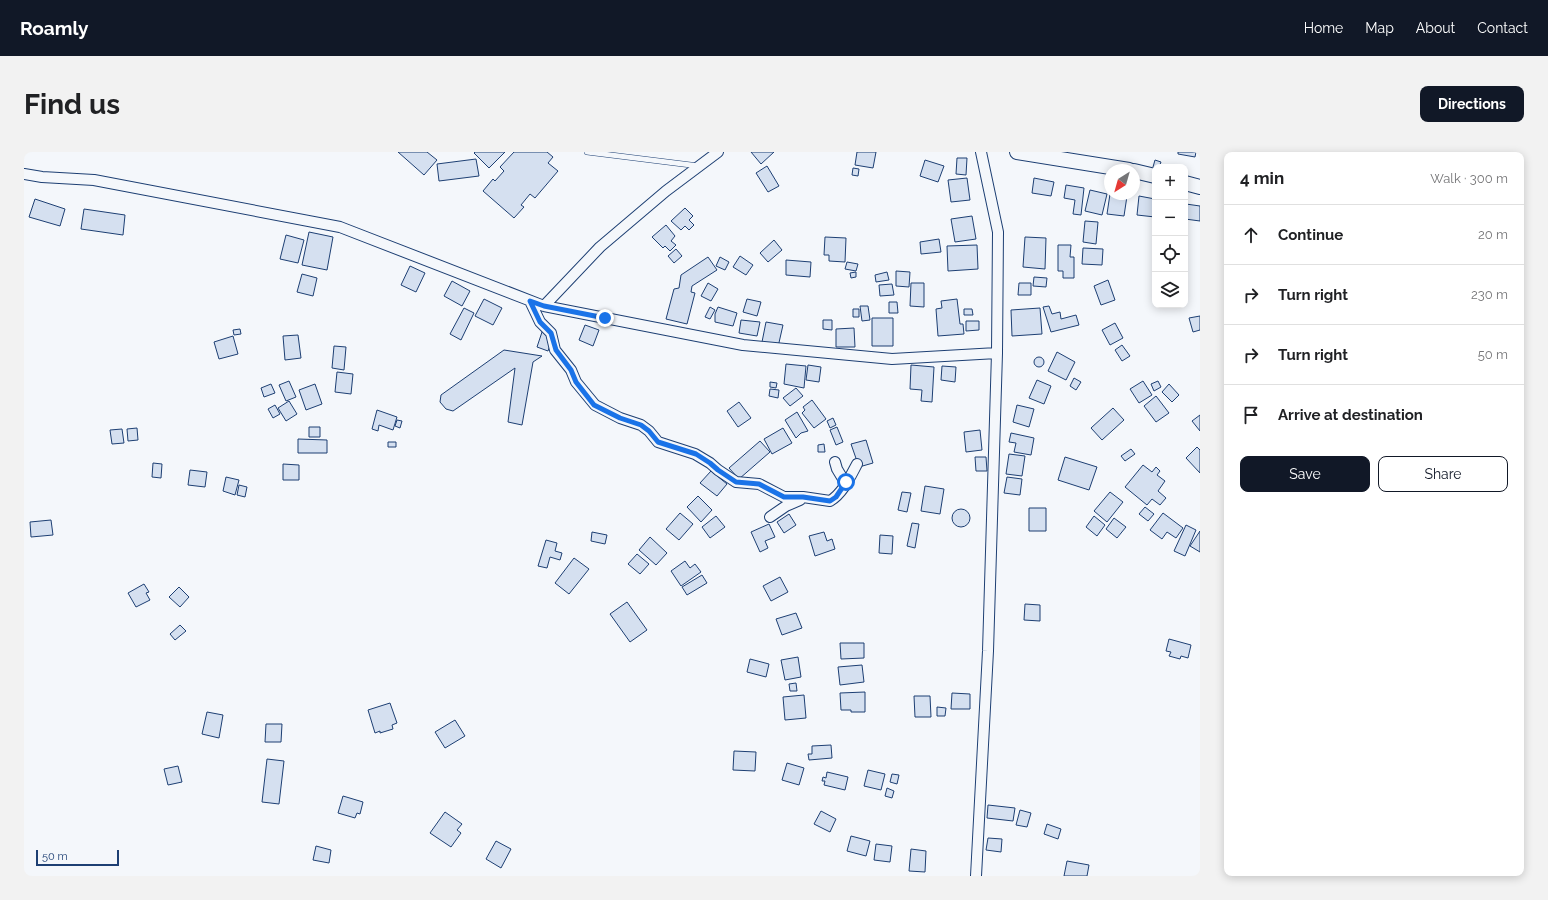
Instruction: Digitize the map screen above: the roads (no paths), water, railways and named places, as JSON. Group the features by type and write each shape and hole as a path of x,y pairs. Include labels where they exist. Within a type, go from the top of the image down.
{"main road":[{"path":"1017,152 1104,166"},
{"path":"1140,172 1152,175"},
{"path":"1188,184 1200,187"}],"street":[{"path":"544,306 600,247 666,191 718,152"},
{"path":"976,876 988,651 997,353 998,232 980,152"},
{"path":"24,174 42,177 94,180 340,227 544,306 743,345 892,359 997,353"},
{"path":"530,301 540,322 551,333 556,350 571,370 576,382 594,405 620,418 641,425 649,431 658,442 696,454 736,482 759,484 778,495 786,502"},
{"path":"835,462 837,470 846,484"},
{"path":"770,517 786,502 807,497 830,501 836,497 846,484 857,464"}],"lane":[{"path":"586,152 700,166"}]}
